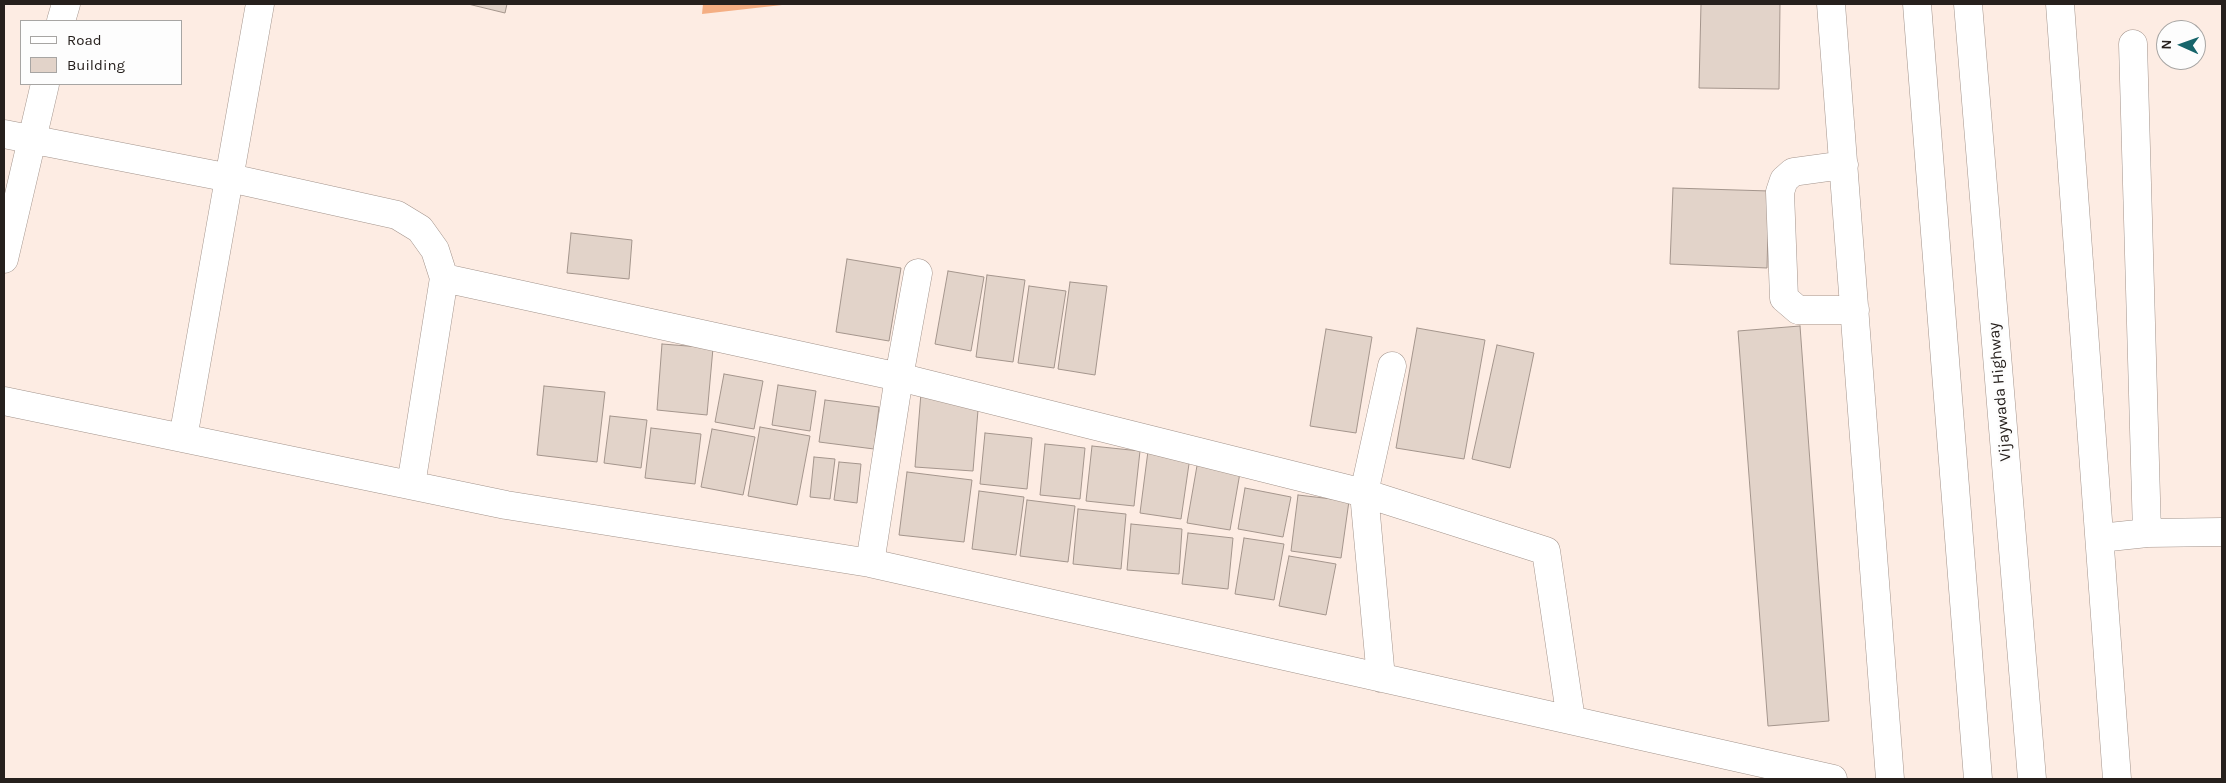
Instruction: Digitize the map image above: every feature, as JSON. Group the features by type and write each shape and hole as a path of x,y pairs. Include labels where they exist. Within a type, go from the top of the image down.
{"main road":[{"path":"61,20 66,4"},
{"path":"183,438 260,4"},
{"path":"1831,4 1890,779"},
{"path":"1917,4 1978,779"},
{"name":"Vijaywada Highway","path":"1968,4 2032,779"},
{"path":"2060,4 2117,779"},
{"path":"2134,44 2147,533"},
{"path":"4,259 45,85"},
{"path":"4,134 230,178 397,215 420,229 436,250 444,278 411,485"},
{"path":"1844,165 1793,172 1784,180 1780,192 1784,298 1798,310 1854,310"},
{"path":"870,563 899,377 918,273"},
{"path":"444,278 899,377 1364,493 1546,551 1571,720"},
{"path":"1381,678 1364,493 1392,366"},
{"path":"4,401 506,505 870,563 1833,779"},
{"path":"2100,538 2147,533 2222,532"}],"shaded area":[{"path":"703,4 791,4 702,14"}],"building":[{"path":"468,4 507,4 505,13"},
{"path":"1701,4 1780,4 1779,89 1699,88"},
{"path":"1673,188 1769,191 1767,268 1670,264"},
{"path":"571,233 632,240 629,279 567,273"},
{"path":"847,259 901,268 889,341 836,332"},
{"path":"948,271 984,277 971,351 935,344"},
{"path":"987,275 1025,280 1013,362 976,357"},
{"path":"1070,282 1107,286 1095,375 1058,369"},
{"path":"1029,286 1066,291 1054,368 1018,363"},
{"path":"1800,326 1829,721 1768,726 1738,331"},
{"path":"1417,328 1485,340 1464,459 1396,448"},
{"path":"1326,329 1372,337 1356,433 1310,426"},
{"path":"662,344 713,348 707,415 657,410"},
{"path":"1497,345 1534,353 1510,468 1472,459"},
{"path":"724,374 763,381 754,429 715,422"},
{"path":"778,385 816,391 810,431 772,425"},
{"path":"544,386 605,392 597,462 537,455"},
{"path":"921,393 979,398 973,471 915,467"},
{"path":"825,400 879,407 874,449 819,442"},
{"path":"610,416 647,420 641,468 604,463"},
{"path":"760,427 810,436 797,505 748,496"},
{"path":"651,428 701,434 695,484 645,478"},
{"path":"712,429 755,437 743,495 701,487"},
{"path":"985,433 1032,438 1027,489 980,484"},
{"path":"1045,444 1085,448 1080,499 1040,495"},
{"path":"1092,446 1140,451 1134,506 1086,501"},
{"path":"1148,451 1190,457 1181,519 1140,513"},
{"path":"814,457 835,459 830,499 810,497"},
{"path":"1198,460 1241,467 1230,530 1187,523"},
{"path":"839,462 861,464 857,503 834,500"},
{"path":"907,472 972,480 964,542 899,535"},
{"path":"1245,488 1291,497 1283,537 1238,529"},
{"path":"979,491 1024,497 1016,555 972,549"},
{"path":"1298,495 1349,501 1341,558 1291,551"},
{"path":"1027,500 1075,506 1068,562 1020,556"},
{"path":"1078,509 1126,514 1121,569 1073,564"},
{"path":"1131,524 1182,529 1179,574 1127,570"},
{"path":"1188,533 1233,538 1228,589 1182,584"},
{"path":"1244,538 1284,544 1274,600 1235,594"},
{"path":"1289,556 1336,564 1326,615 1279,606"}]}
